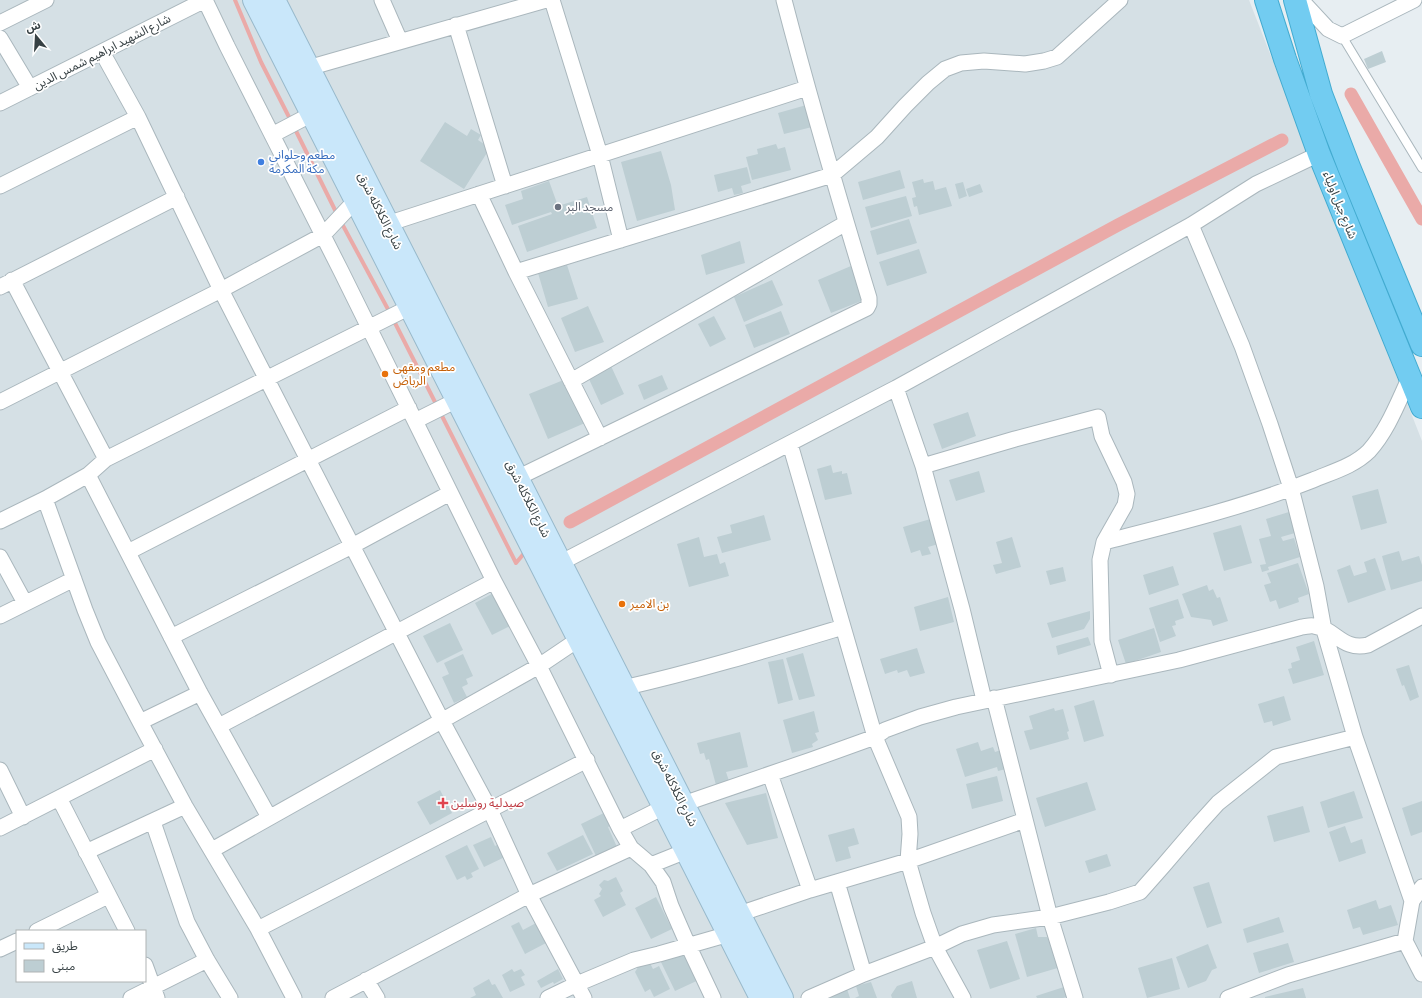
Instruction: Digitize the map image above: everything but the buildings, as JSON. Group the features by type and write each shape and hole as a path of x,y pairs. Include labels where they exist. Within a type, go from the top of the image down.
{"highway":[{"name":"شارع جبل اولياء","path":"1266,0 1319,154 1422,406"},
{"name":"شارع جبل اولياء","path":"1295,0 1321,94 1349,167 1422,344"}],"street":[{"path":"0,23 46,0"},
{"path":"205,0 450,493 539,666 620,830 631,848 651,865 662,882 688,945 713,998"},
{"name":"شارع الشهيد ابراهيم شمس الدين","path":"0,103 205,0"},
{"name":"شارع الكلاكله شرق","path":"254,0 579,639 673,805 739,914 782,998"},
{"name":"شارع الكلاكله شرق","path":"274,0 623,688 673,805 686,851 761,998"},
{"path":"382,0 400,41"},
{"path":"308,68 546,0"},
{"path":"552,0 600,155 621,240"},
{"path":"517,478 867,308 870,304 807,88 784,0"},
{"path":"516,272 832,175 877,137 904,106 928,83 946,69 961,63 984,61 1026,64 1057,57 1120,0"},
{"path":"1300,0 1328,29 1342,36 1414,0"},
{"path":"456,26 505,186"},
{"path":"0,38 30,88"},
{"path":"102,52 138,117 221,290 442,721 490,810 529,895 584,998"},
{"path":"387,224 807,88"},
{"path":"272,135 312,114"},
{"path":"0,186 138,117"},
{"path":"560,563 896,388 1191,225 1256,184 1319,154"},
{"path":"479,194 516,272 600,438"},
{"path":"106,459 60,372 6,284 177,197"},
{"path":"0,402 221,290 323,235 356,200"},
{"path":"571,381 846,224"},
{"path":"1191,225 1242,346 1291,488 1316,586 1324,630 1355,737 1412,901"},
{"path":"0,521 45,499 88,475 106,459 369,328 410,306"},
{"path":"1104,542 1211,515 1291,488 1348,466 1368,452 1384,431 1410,377"},
{"path":"896,388 923,466 962,609 1025,820 1050,917 1075,998"},
{"path":"415,422 458,400"},
{"path":"128,552 409,408"},
{"path":"923,466 1098,417 1102,436 1124,482 1127,494 1125,505 1104,542 1100,560 1102,641 1111,675"},
{"path":"790,444 874,737 909,817 910,834 908,861 923,913 935,947 963,998"},
{"path":"88,475 200,693 269,817"},
{"path":"171,637 352,546 450,493"},
{"path":"45,499 98,642 186,806 258,929 294,998"},
{"path":"0,557 25,603"},
{"path":"0,616 74,579"},
{"path":"219,726 494,581"},
{"path":"620,830 673,805 770,774 874,737 886,730 920,717 989,699 1179,660 1302,627 1314,626 1324,630 1351,646 1360,647 1368,645 1422,616"},
{"path":"623,688 679,675 737,659 843,627"},
{"path":"212,850 539,666 579,639"},
{"path":"140,722 200,693"},
{"path":"809,998 864,974 935,947 962,934 987,927 1050,917 1109,902 1140,892 1218,803 1276,757 1355,737"},
{"path":"0,828 155,749"},
{"path":"258,929 586,760"},
{"path":"0,770 23,817"},
{"path":"770,774 810,890"},
{"path":"59,798 126,930"},
{"path":"86,852 186,806"},
{"path":"739,914 810,890 908,861 1025,820"},
{"path":"153,822 187,922 207,960 230,998"},
{"path":"333,998 529,895 631,848"},
{"path":"651,865 686,851"},
{"path":"837,882 864,974"},
{"path":"1422,888 1412,901 1405,941 1422,974"},
{"path":"39,930 108,896"},
{"path":"548,998 576,984 634,960 729,934"},
{"path":"0,949 16,941"},
{"path":"1228,998 1288,975 1405,941"},
{"path":"131,998 155,993 207,960"},
{"path":"146,968 155,993"},
{"path":"366,980 377,998"}],"lane":[{"path":"1342,36 1422,168"}],"shaded area":[{"path":"0,0 1249,0 1422,441 1422,998 0,998"}],"waterway":[{"path":"235,0 261,62 291,121"},
{"path":"1351,94 1422,219"},
{"path":"294,127 337,214"},
{"path":"570,522 1118,225 1282,140"},
{"path":"340,220 390,313"},
{"path":"393,319 437,406"},
{"path":"440,412 516,563 526,551"}],"place":[{"name":"مطعم وحلواني مكة المكرمة","path":"261,162"},
{"name":"مسجد البر","path":"558,207"},
{"name":"مطعم ومقهى الرباض","path":"385,374"},
{"name":"بن الامير","path":"622,604"},
{"name":"صيدلية روسلين","path":"443,803"}]}
